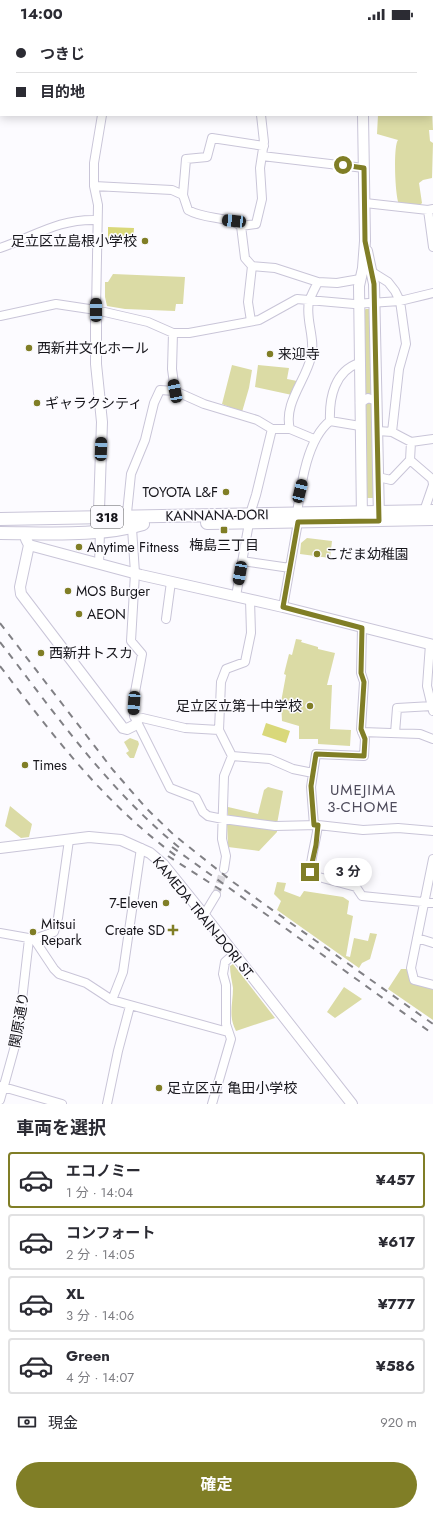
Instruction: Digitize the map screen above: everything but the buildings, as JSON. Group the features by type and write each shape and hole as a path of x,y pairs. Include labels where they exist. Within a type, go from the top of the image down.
{"main road":[{"path":"0,511 99,510 127,513 140,523"},
{"name":"KANNANA-DORI","path":"0,519 140,523 249,518 430,514"},
{"name":"KANNANA-DORI","path":"0,526 71,521"},
{"path":"0,533 26,540 100,531 140,523"}],"street":[{"path":"99,510 102,422 96,364 96,220 98,204 94,186 94,163 102,116"},
{"path":"240,226 256,224 262,199 260,168 264,146 261,116"},
{"path":"362,516 359,304 360,280 363,268 365,241 363,116"},
{"path":"251,321 248,302 252,266 246,258 240,226 234,221 196,214 188,210 183,195 186,159 207,157 212,138 264,146"},
{"path":"262,156 364,168"},
{"path":"94,186 172,190 183,195"},
{"path":"365,203 430,209 433,247"},
{"path":"0,248 57,225 76,220 96,220"},
{"path":"365,241 372,272 375,303 379,516"},
{"path":"252,266 276,268 318,282 337,283 360,280"},
{"path":"372,272 388,282 400,301 406,344 399,373 392,432"},
{"path":"290,429 288,423 290,409 308,368 312,354 310,300 318,282"},
{"path":"0,316 56,304 96,310 148,322 173,334 189,333 258,320 297,300 359,304 400,301 433,293"},
{"path":"173,334 172,370 175,391"},
{"path":"283,607 290,568 300,491 314,439 319,430 330,421 332,399 336,383 341,374 359,362"},
{"path":"127,513 131,474 145,440 154,403 160,390 175,391 204,404 256,420 272,429 290,429 314,439"},
{"path":"360,403 368,398 377,401"},
{"path":"330,421 360,426"},
{"path":"236,596 249,518 272,429"},
{"path":"378,431 392,432 411,442 433,439"},
{"path":"378,477 391,480 410,460 411,442"},
{"path":"410,460 432,479 433,485 430,514"},
{"path":"140,523 135,573 131,642 142,654 135,692 135,720 170,788 196,798 203,812 208,816 223,819 275,826 316,825 363,830 398,828 433,831"},
{"path":"99,564 100,531"},
{"path":"135,720 127,729 123,728 21,594 20,587 26,540 99,564 283,607 431,645 427,686 433,709 397,708 395,733"},
{"path":"242,561 290,568"},
{"path":"166,619 171,582"},
{"path":"224,869 226,856 222,838 224,776 232,756 219,730 221,682 226,669 245,662 251,634 250,600"},
{"path":"362,628 361,673 364,682 362,732 365,739 364,756 316,754 311,786 316,825 316,845 310,872 315,876 356,887 362,896 433,903"},
{"path":"135,720 185,728 219,730"},
{"path":"362,732 420,734 433,739"},
{"path":"232,756 270,759 293,769 313,773"},
{"name":"KAMEDA TRAIN-DORI ST.","path":"0,848 89,837 121,840 141,848 163,864 352,1104"},
{"path":"0,933 32,939 50,935 55,928 69,840"},
{"path":"112,1000 122,972 141,848"},
{"path":"433,859 411,968 414,980 433,984"},
{"path":"204,915 216,895"},
{"path":"417,938 433,943"},
{"path":"32,939 59,974 86,982 112,1000 228,1032"},
{"name":"関原通り","path":"0,1100 2,1087 18,1034 32,939"},
{"path":"212,1104 231,1040 226,1024 226,985 223,974 225,962 234,954"},
{"path":"107,1104 118,1051 130,1006"},
{"path":"2,1087 62,1104"}],"green space":[{"path":"378,116 432,116 433,130 429,130 430,141 433,143 432,178 423,180 419,183 422,203 420,205 399,204 396,192 395,172 395,152 398,140 377,134"},
{"path":"113,274 185,277 183,304 176,304 175,311 125,309 107,306 105,297 105,282 108,282"},
{"path":"369,309 373,313 373,395 364,395 364,310"},
{"path":"232,365 252,370 249,388 242,412 222,404"},
{"path":"258,365 289,368 287,379 297,381 292,395 255,387"},
{"path":"369,401 375,404 375,498 366,498 364,405"},
{"path":"307,538 332,541 330,558 300,554 301,543"},
{"path":"296,639 318,647 318,649 335,653 327,685 332,685 330,729 351,730 350,746 318,744 318,739 299,739 299,726 282,721 281,702 286,675 284,674 289,654 292,655"},
{"path":"130,738 138,741 139,744 134,758 130,758 126,753 129,751 124,742"},
{"path":"268,787 283,791 277,824 228,816 228,807 258,814 264,790"},
{"path":"10,806 32,824 29,837 21,838 5,826"},
{"path":"229,822 277,829 277,832 259,851 228,847 227,824"},
{"path":"277,882 286,883 284,891 300,897 304,891 343,897 349,901 347,914 353,916 346,956 350,957 354,938 368,941 370,933 377,934 370,959 362,963 359,968 277,910 281,901 274,894"},
{"path":"233,964 275,1018 236,1031 232,1020 233,988 230,966"},
{"path":"401,969 409,969 411,983 433,988 433,1020 388,989"},
{"path":"344,987 362,999 335,1018 327,1012"}],"shaded area":[{"path":"108,227 134,228 133,240 108,239"},
{"path":"266,723 290,731 286,743 262,735"}],"tunnel":[{"path":"216,895 224,869"}],"railway":[{"path":"0,623 113,770 147,809 174,835 233,882 433,1024"},
{"path":"0,642 84,751 130,802 181,849"},
{"path":"0,666 81,768 125,814 176,856"},
{"path":"172,847 433,1034"},
{"path":"168,856 224,892"}],"place":[{"name":"足立区立島根小学校","path":"145,241"},
{"name":"西新井文化ホール","path":"29,348"},
{"name":"来迎寺","path":"270,354"},
{"name":"ギャラクシティ","path":"37,403"},
{"name":"TOYOTA L&F","path":"226,492"},
{"name":"梅島三丁目","path":"224,530"},
{"name":"Anytime Fitness","path":"79,547"},
{"name":"こだま幼稚園","path":"317,554"},
{"name":"MOS Burger","path":"68,591"},
{"name":"AEON","path":"79,614"},
{"name":"西新井トスカ","path":"41,653"},
{"name":"足立区立第十中学校","path":"310,706"},
{"name":"Times","path":"25,765"},
{"name":"7-Eleven","path":"166,903"},
{"name":"Create SD","path":"173,930"},
{"name":"Mitsui Repark","path":"33,932"},
{"name":"足立区立 亀田小学校","path":"159,1088"}],"district":[{"name":"UMEJIMA 3-CHOME","path":"363,798"}],"route":[{"path":"310,872 316,845 318,825 314,825 311,786 316,754 364,756 365,739 361,729 364,682 361,673 362,628 283,607 298,522 379,521 374,284 365,241 364,168 343,165"}]}
